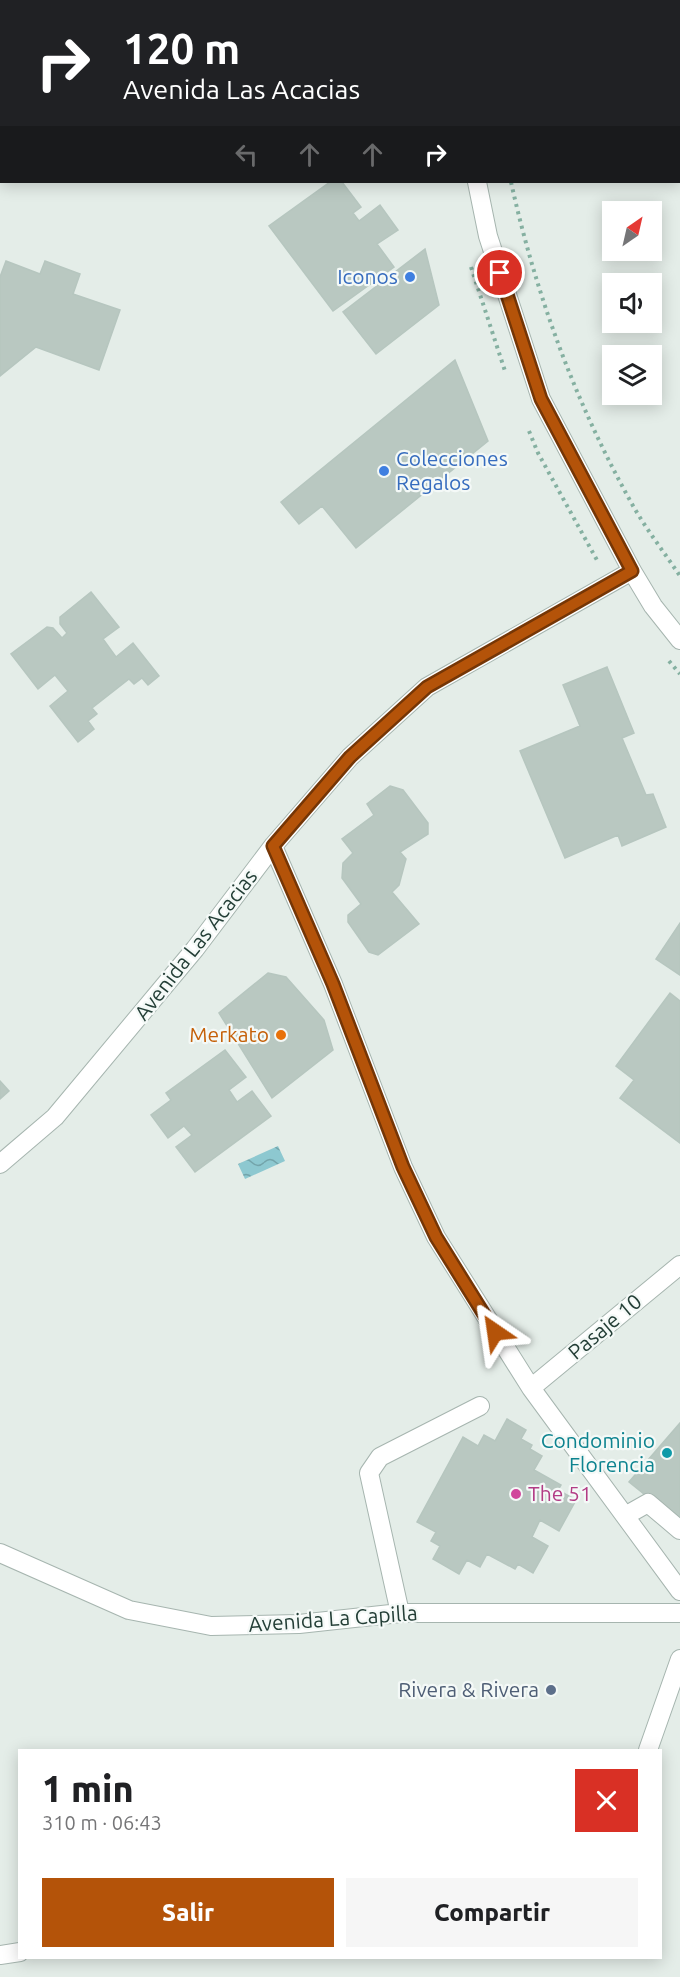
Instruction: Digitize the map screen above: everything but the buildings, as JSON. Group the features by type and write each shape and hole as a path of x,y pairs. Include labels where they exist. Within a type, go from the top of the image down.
{"street":[{"path":"477,183 488,236 541,399 632,571 653,606 680,640"},
{"name":"Avenida Las Acacias","path":"0,1164 55,1117 195,949 273,846 350,757 427,687 632,571"},
{"path":"273,846 333,984 403,1167 436,1237 531,1388 680,1591"},
{"name":"Pasaje 10","path":"531,1388 680,1265"},
{"path":"400,1613 369,1473 380,1457 480,1406"},
{"path":"625,1516 648,1503 680,1530"},
{"name":"Avenida La Capilla","path":"0,1553 129,1610 211,1626 299,1624 400,1613 680,1613"},
{"path":"648,1749 680,1659"},
{"path":"0,1955 18,1952"}],"path":[{"path":"511,183 523,239 553,335 591,423 633,505 680,576"}],"water":[{"path":"278,1146 285,1161 245,1179 238,1164"}],"place":[{"name":"Iconos","path":"410,277"},
{"name":"Colecciones Regalos","path":"384,471"},
{"name":"Merkato","path":"281,1035"},
{"name":"Condominio Florencia","path":"667,1453"},
{"name":"The 51","path":"516,1494"},
{"name":"Rivera & Rivera","path":"551,1690"}],"route":[{"path":"495,1332 436,1237 403,1167 333,984 273,846 350,757 427,687 632,571 541,399 500,273"}]}
